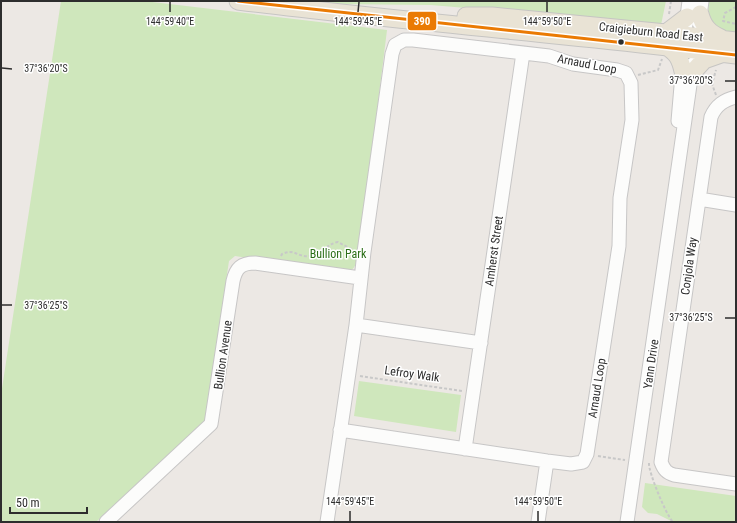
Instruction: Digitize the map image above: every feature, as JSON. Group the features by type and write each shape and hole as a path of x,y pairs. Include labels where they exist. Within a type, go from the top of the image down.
{"main road":[{"name":"Craigieburn Road East","path":"238,1 326,12 492,16 666,41 690,42 730,47"},
{"path":"694,8 704,26 730,47 704,60 687,72 680,58 666,41 694,8"}],"street":[{"name":"Yann Drive","path":"627,522 681,159 687,72 694,8"},
{"name":"Arnaud Loop","path":"327,522 340,430 356,325 360,278 395,45 404,40 413,40 559,58 579,65 622,71 630,78 633,114 620,198 619,246 587,454 583,462 578,464 547,462 340,430"},
{"name":"Amherst Street","path":"465,449 523,53"},
{"path":"722,102 736,97"},
{"name":"Conjola Way","path":"722,102 716,108 711,117 661,462 663,468 668,473 674,475 736,484"},
{"path":"699,199 736,205"},
{"name":"Bullion Avenue","path":"106,522 211,424 233,281 238,267 248,263 360,278"},
{"path":"356,325 481,343"},
{"path":"538,522 547,462"}],"path":[{"path":"736,7 725,13 723,21 736,24"},
{"path":"630,78 658,70 663,58 666,41"},
{"path":"716,70 712,87 722,102"},
{"path":"279,267 282,254 288,252 310,256 320,253 335,242 364,252"},
{"name":"Lefroy Walk","path":"349,374 474,392"}],"green space":[{"name":"Bullion Park","path":"61,1 144,1 387,30 361,240 358,259 354,267 347,273 235,256 229,261 205,422 96,522 1,522 1,395"},
{"path":"311,1 666,1 661,25 431,5 332,4"},
{"path":"709,1 736,1 736,35 718,28 714,24 709,15"},
{"path":"359,381 461,395 456,432 354,416"},
{"path":"645,483 736,496 736,522 673,522 657,514 648,513 642,507"}],"transit line":[{"name":"390","path":"238,1 736,55"}]}
